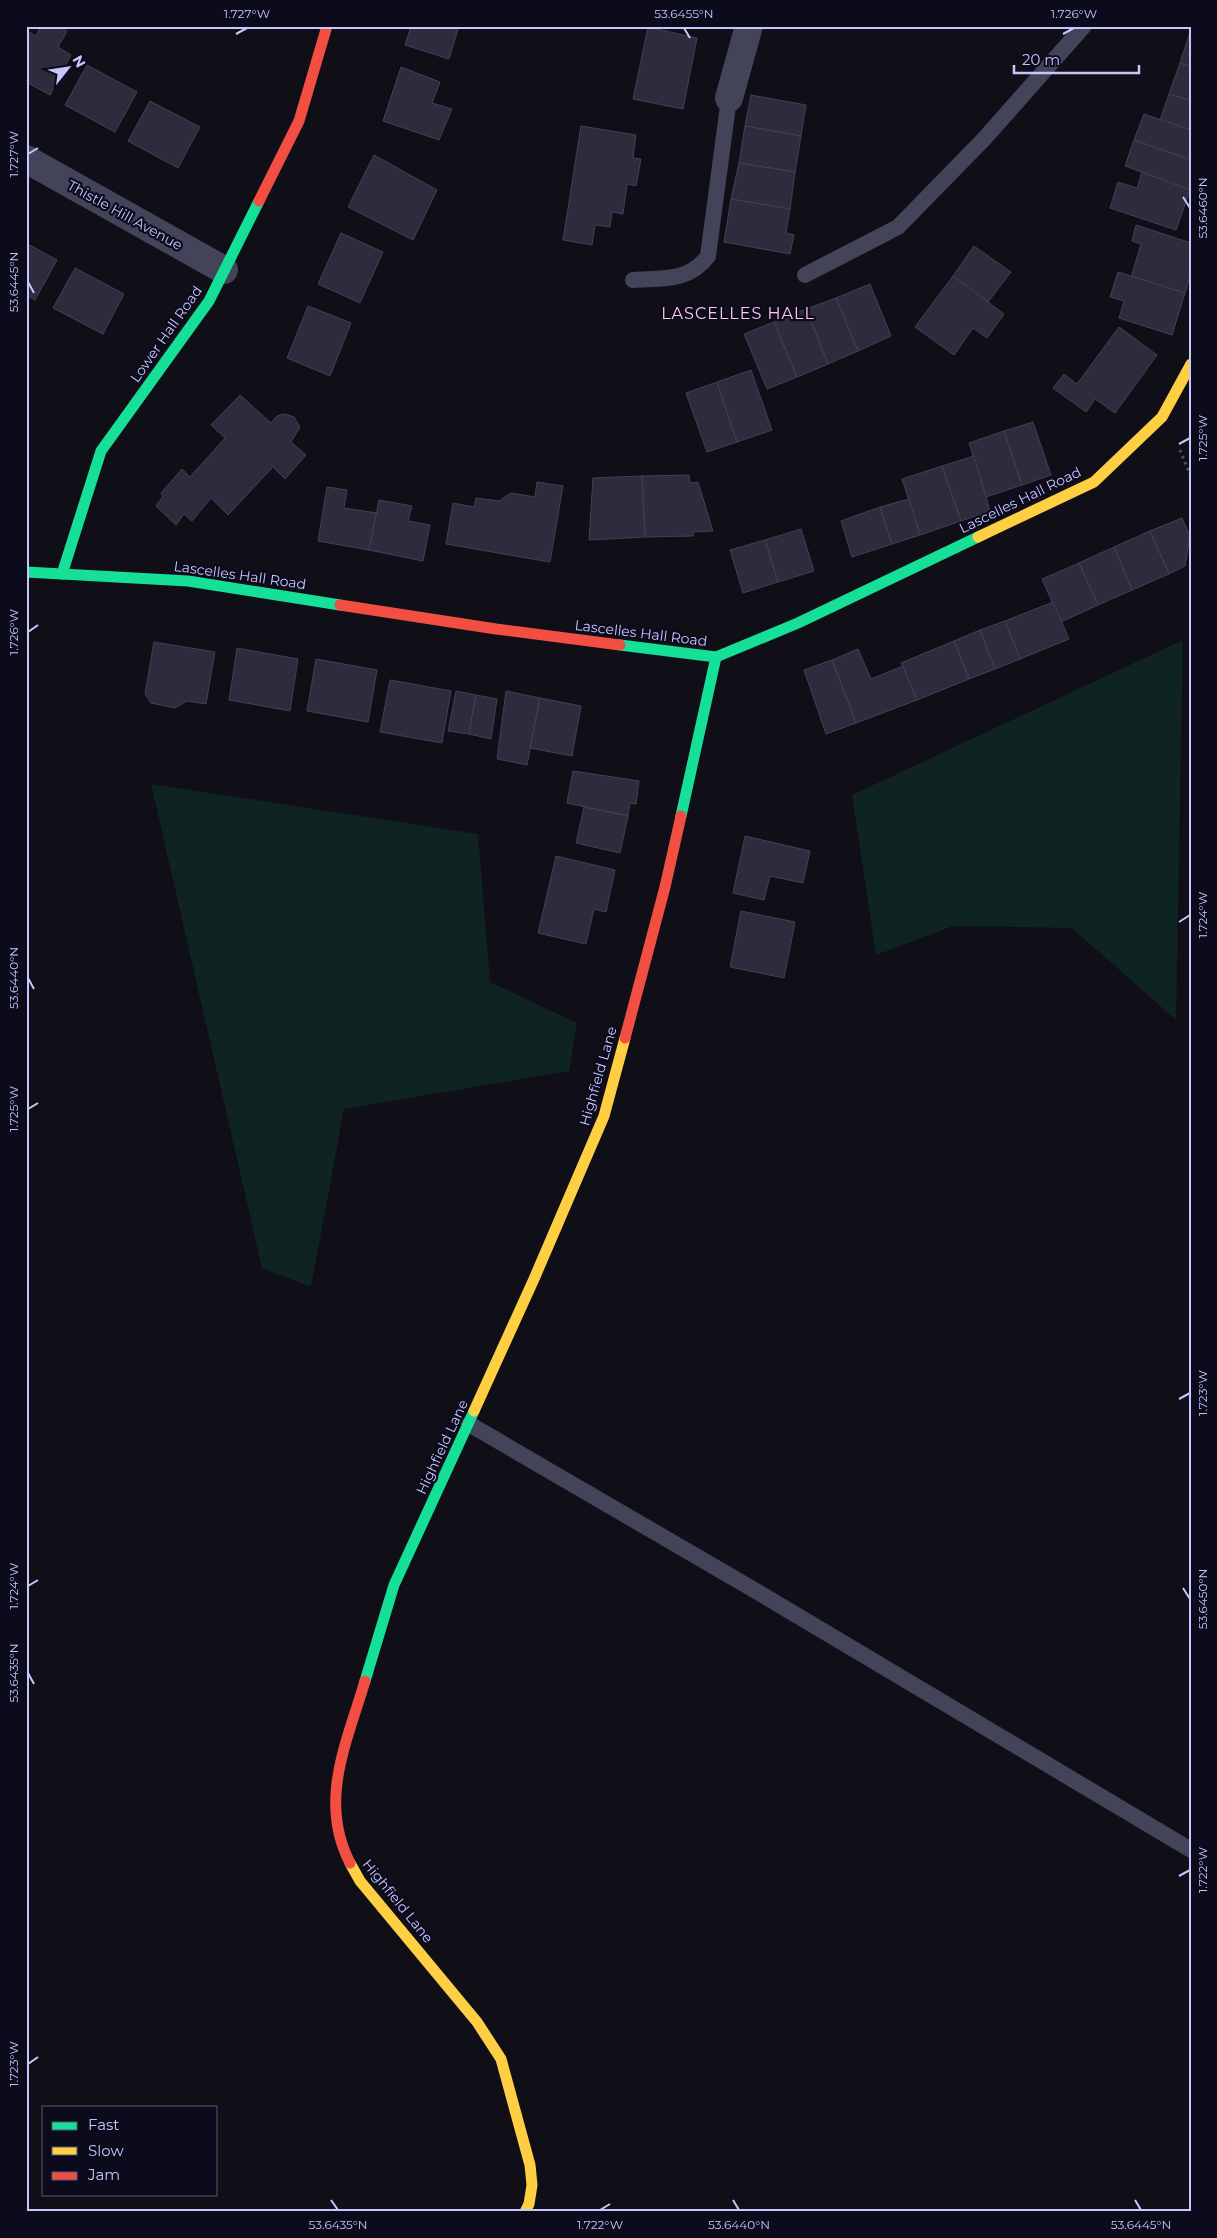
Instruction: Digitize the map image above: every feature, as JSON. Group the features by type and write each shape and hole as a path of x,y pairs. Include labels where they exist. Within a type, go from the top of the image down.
{"street":[{"name":"Lower Hall Road","path":"62,574 101,451 209,301 299,121 327,26"},
{"path":"728,98 749,26"},
{"name":"Thistle Hill Avenue","path":"26,159 224,270"},
{"name":"Lascelles Hall Road","path":"26,572 188,581 496,629 716,657 798,623 1094,482 1162,417 1191,364"},
{"name":"Highfield Lane","path":"525,2212 529,2204 532,2185 530,2165 500,2059 477,2022 360,1881 344,1857 336,1829 333,1801 338,1772 394,1585 469,1424 604,1116 665,886 716,657"}],"lane":[{"path":"805,275 898,227 984,139 1084,26"},
{"path":"633,280 682,276 700,268 708,256 728,98"},
{"path":"469,1424 756,1591 1191,1850"}],"path":[{"path":"1191,799 1191,822"}],"green space":[{"path":"1183,640 1176,1020 1072,928 953,926 876,955 852,795"},
{"path":"151,784 478,834 490,982 577,1023 569,1071 344,1109 311,1287 262,1268"}],"building":[{"path":"41,26 59,26 67,31 58,47 71,55 50,95 26,82 26,30 36,36"},
{"path":"411,26 459,26 449,59 405,45"},
{"path":"648,27 697,38 683,109 633,99"},
{"path":"1191,29 1191,67 1180,63"},
{"path":"1180,63 1191,67 1191,101 1169,94"},
{"path":"87,65 137,92 115,132 65,105"},
{"path":"401,67 440,82 432,103 452,109 439,140 383,121"},
{"path":"1169,94 1191,101 1191,130 1160,120"},
{"path":"751,95 806,105 801,136 745,126"},
{"path":"150,101 200,127 178,168 128,141"},
{"path":"1144,114 1191,130 1191,160 1134,140"},
{"path":"581,126 636,135 633,158 641,159 636,186 627,184 623,214 612,212 610,227 595,225 592,245 563,240"},
{"path":"745,126 801,136 795,172 739,163"},
{"path":"1134,140 1191,160 1190,190 1125,166"},
{"path":"374,155 437,190 413,240 348,207"},
{"path":"739,163 795,172 790,209 731,199"},
{"path":"1142,172 1190,190 1176,230 1110,208 1118,182 1137,188"},
{"path":"731,199 790,209 786,233 794,235 790,254 724,242"},
{"path":"1136,225 1191,243 1191,274 1185,293 1131,277 1141,244 1132,241"},
{"path":"341,233 383,252 360,303 318,284"},
{"path":"26,243 57,260 35,300 26,295"},
{"path":"974,246 1011,272 988,302 953,276"},
{"path":"75,268 124,294 103,334 53,308"},
{"path":"1118,272 1185,293 1172,335 1119,318 1124,301 1110,297"},
{"path":"953,276 1004,314 987,338 973,328 954,355 915,327"},
{"path":"870,284 891,336 858,351 836,298"},
{"path":"836,298 858,351 828,364 806,309"},
{"path":"308,306 351,323 330,376 287,358"},
{"path":"806,309 828,364 797,377 774,322"},
{"path":"774,322 797,377 767,389 744,334"},
{"path":"1119,327 1157,355 1115,413 1095,399 1086,412 1053,388 1064,374 1077,384"},
{"path":"751,370 772,430 737,442 717,382"},
{"path":"717,382 737,442 707,452 686,393"},
{"path":"240,395 271,423 277,416 285,414 294,417 300,427 291,442 306,455 285,479 273,467 228,515 211,498 192,521 184,514 176,525 156,506 163,496 161,493 182,469 190,477 225,438 211,425"},
{"path":"1033,422 1051,475 1022,485 1004,431"},
{"path":"1004,431 1022,485 986,497 969,443"},
{"path":"974,456 990,511 961,521 942,466"},
{"path":"942,466 961,521 920,535 902,479"},
{"path":"689,475 690,483 698,482 713,531 693,532 693,536 645,537 642,476"},
{"path":"642,476 645,537 589,540 593,478"},
{"path":"537,482 563,486 550,562 446,544 453,503 474,507 476,498 499,501 511,493 535,497"},
{"path":"327,487 347,490 344,508 377,513 369,550 318,541"},
{"path":"909,499 920,535 892,544 880,507"},
{"path":"379,500 412,506 408,521 430,525 423,561 369,550"},
{"path":"880,507 892,544 852,557 841,521"},
{"path":"1182,518 1190,536 1185,566 1169,574 1150,531"},
{"path":"801,529 814,571 778,582 765,540"},
{"path":"1150,531 1169,574 1132,590 1114,547"},
{"path":"765,540 778,582 743,593 730,550"},
{"path":"1114,547 1132,590 1098,605 1079,563"},
{"path":"1079,563 1098,605 1061,622 1042,579"},
{"path":"1053,602 1069,639 1020,659 1005,621"},
{"path":"1005,621 1020,659 995,669 980,630"},
{"path":"980,630 995,669 969,679 954,641"},
{"path":"954,641 969,679 917,700 901,663"},
{"path":"154,642 215,652 206,704 187,701 175,708 151,703 145,694"},
{"path":"237,648 298,659 290,711 229,700"},
{"path":"858,649 871,679 903,666 917,700 856,723 832,660"},
{"path":"316,659 377,670 368,722 307,711"},
{"path":"832,660 856,723 826,734 804,670"},
{"path":"390,680 451,691 442,743 380,732"},
{"path":"456,691 476,695 469,734 448,731"},
{"path":"506,691 540,698 527,765 497,759"},
{"path":"476,695 497,699 491,739 469,734"},
{"path":"540,698 581,706 572,756 530,748"},
{"path":"573,771 639,781 636,804 630,803 628,816 567,803"},
{"path":"584,807 628,816 620,853 576,843"},
{"path":"745,836 810,851 803,883 770,876 764,900 733,893"},
{"path":"556,856 615,870 606,912 594,909 586,944 538,933"},
{"path":"741,911 795,922 784,978 730,967"}],"traffic: fast":[{"path":"62,574 101,451 209,301 259,201"},
{"path":"620,645 716,657 798,623 978,537"},
{"path":"26,572 188,581 340,605"},
{"path":"681,816 716,657"},
{"path":"365,1681 394,1585 474,1411"}],"traffic: slow":[{"path":"978,537 1094,482 1162,417 1191,364"},
{"path":"474,1411 534,1279 604,1116 625,1038"},
{"path":"350,1863 360,1881 477,2022 501,2059 530,2165 532,2185 529,2204 525,2212"}],"traffic: jam":[{"path":"259,201 299,121 327,26"},
{"path":"340,605 496,629 620,645"},
{"path":"625,1038 665,887 681,816"},
{"path":"350,1863 341,1840 336,1817 336,1794 344,1749 365,1681"}],"district":[{"name":"LASCELLES HALL","path":"738,313"}]}
